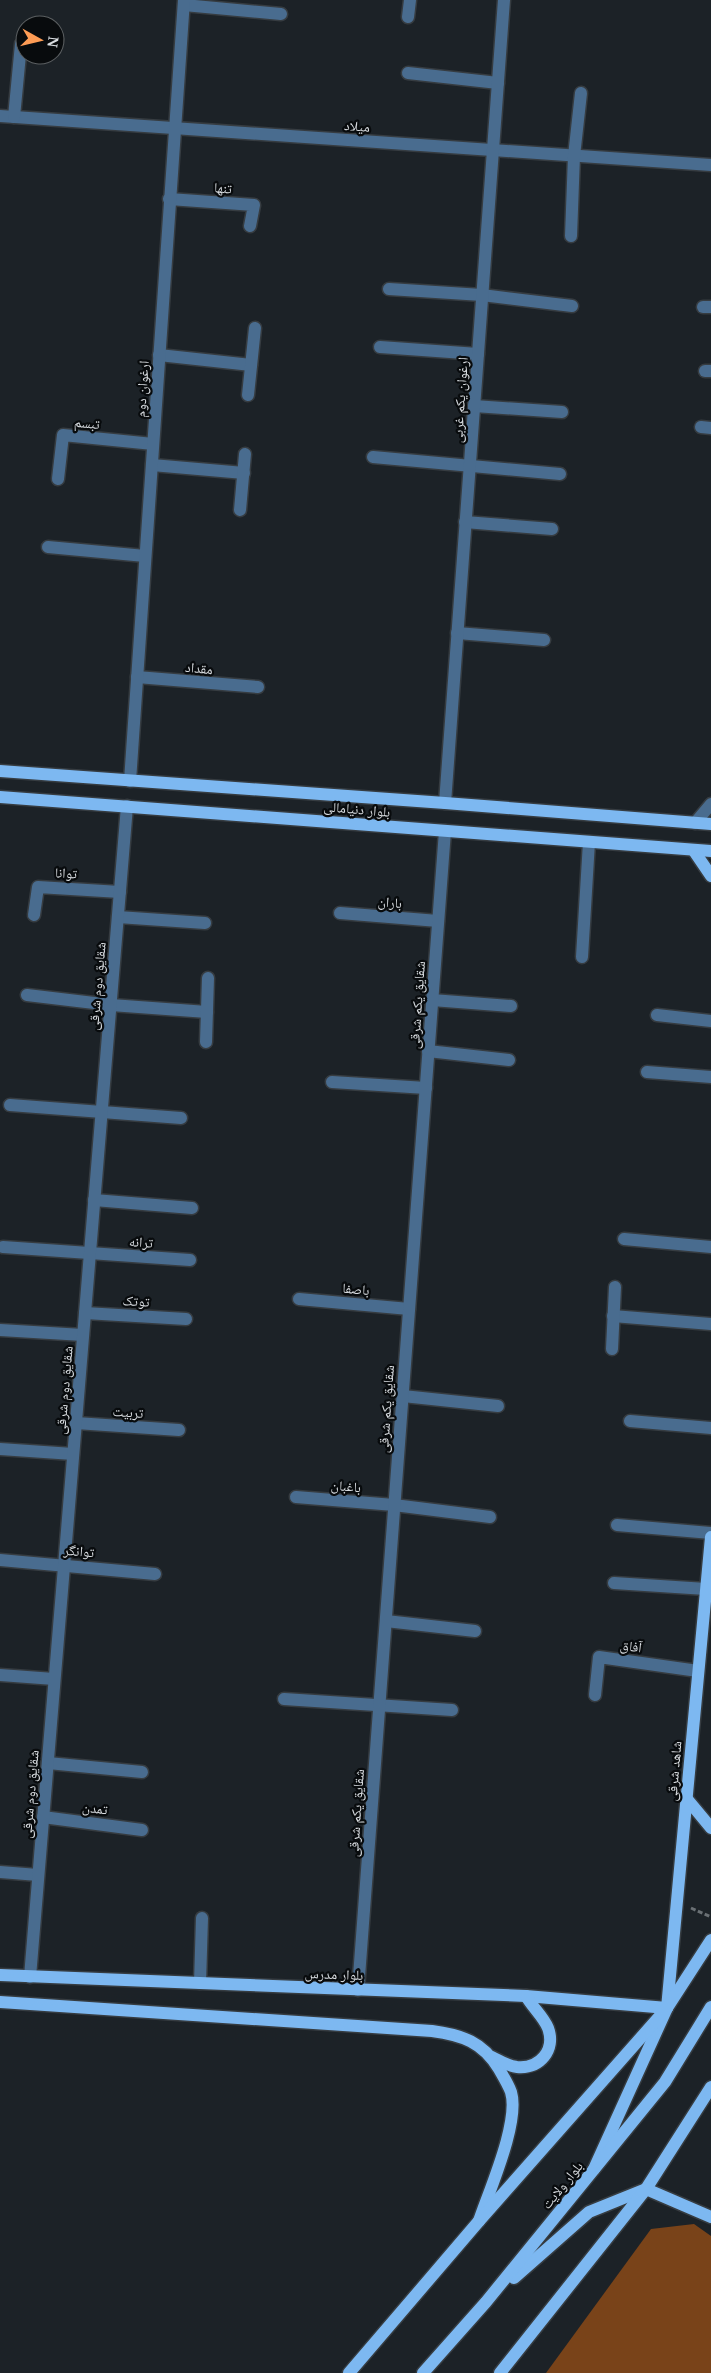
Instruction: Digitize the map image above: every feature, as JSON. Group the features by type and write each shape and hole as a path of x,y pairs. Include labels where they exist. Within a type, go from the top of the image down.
{"main road":[{"name":"بلوار دنیامالی","path":"0,772 445,803 711,824"},
{"name":"بلوار دنیامالی","path":"0,797 711,852"},
{"path":"694,850 711,876"},
{"name":"شاهد شرقی","path":"667,2008 711,1536"},
{"path":"687,1799 711,1828"},
{"path":"594,2169 667,2008 711,1940"},
{"name":"بلوار مدرس","path":"0,1975 526,1996 667,2008"},
{"path":"492,2057 515,2067 530,2067 547,2055 551,2040 547,2026 526,1996"},
{"path":"0,2002 432,2031 468,2038 482,2047 492,2057 511,2093 513,2112 502,2156 479,2221"},
{"name":"بلوار ولایت","path":"424,2373 486,2302 665,2082 711,2007"},
{"path":"349,2373 479,2221 667,2008"},
{"path":"500,2373 646,2189 711,2087"},
{"path":"486,2302 589,2212 646,2189 711,2217"}],"street":[{"path":"408,17 410,0"},
{"name":"ارغوان یکم غربی","path":"445,803 504,0"},
{"path":"184,3 281,14"},
{"name":"ارغوان دوم","path":"130,781 184,3"},
{"path":"14,117 20,65"},
{"path":"408,73 498,83"},
{"path":"571,236 574,156 582,93"},
{"name":"میلاد","path":"0,116 711,165"},
{"name":"تنها","path":"169,199 254,205 250,226"},
{"path":"389,289 482,296 572,306"},
{"path":"248,395 255,328"},
{"path":"380,347 478,354"},
{"path":"159,355 251,364"},
{"path":"474,406 562,412"},
{"name":"تبسم","path":"58,479 63,436 153,444"},
{"path":"240,510 245,454"},
{"path":"373,457 560,474"},
{"path":"152,464 244,473"},
{"path":"465,522 552,528"},
{"path":"48,547 146,556"},
{"path":"458,633 544,640"},
{"name":"مقداد","path":"137,678 258,688"},
{"path":"694,823 711,804"},
{"name":"شقایق دوم شرقی","path":"30,1977 127,806"},
{"name":"شقایق یکم شرقی","path":"358,1990 445,831"},
{"path":"582,957 589,842"},
{"name":"توانا","path":"34,915 38,887 120,892"},
{"name":"باران","path":"340,913 438,921"},
{"path":"118,917 205,923"},
{"path":"206,1042 208,978"},
{"path":"27,995 111,1005 207,1012"},
{"path":"432,1000 511,1006"},
{"path":"657,1015 711,1021"},
{"path":"428,1051 509,1060"},
{"path":"647,1072 711,1077"},
{"path":"332,1082 426,1088"},
{"path":"10,1105 180,1118"},
{"path":"94,1200 192,1208"},
{"path":"624,1239 711,1247"},
{"name":"ترانه","path":"3,1247 190,1260"},
{"path":"612,1349 615,1287"},
{"name":"باصفا","path":"299,1299 409,1309"},
{"name":"توتک","path":"85,1313 186,1319"},
{"path":"613,1316 711,1324"},
{"path":"0,1330 83,1336"},
{"path":"402,1396 498,1406"},
{"path":"630,1421 711,1428"},
{"name":"تربیت","path":"76,1423 179,1430"},
{"path":"0,1449 73,1454"},
{"name":"باغبان","path":"296,1497 394,1505 490,1517"},
{"path":"618,1524 711,1532"},
{"name":"توانگر","path":"0,1560 154,1574"},
{"path":"614,1583 706,1589"},
{"path":"386,1621 475,1630"},
{"name":"آفاق","path":"595,1696 598,1657 698,1671"},
{"path":"0,1675 54,1679"},
{"path":"284,1699 452,1710"},
{"path":"48,1762 142,1772"},
{"name":"تمدن","path":"43,1817 142,1830"},
{"path":"0,1872 38,1875"},
{"path":"200,1983 202,1918"}],"path":[{"path":"677,1902 711,1917"}],"shaded area":[{"path":"694,2224 711,2236 711,2373 546,2373 651,2229"}]}
